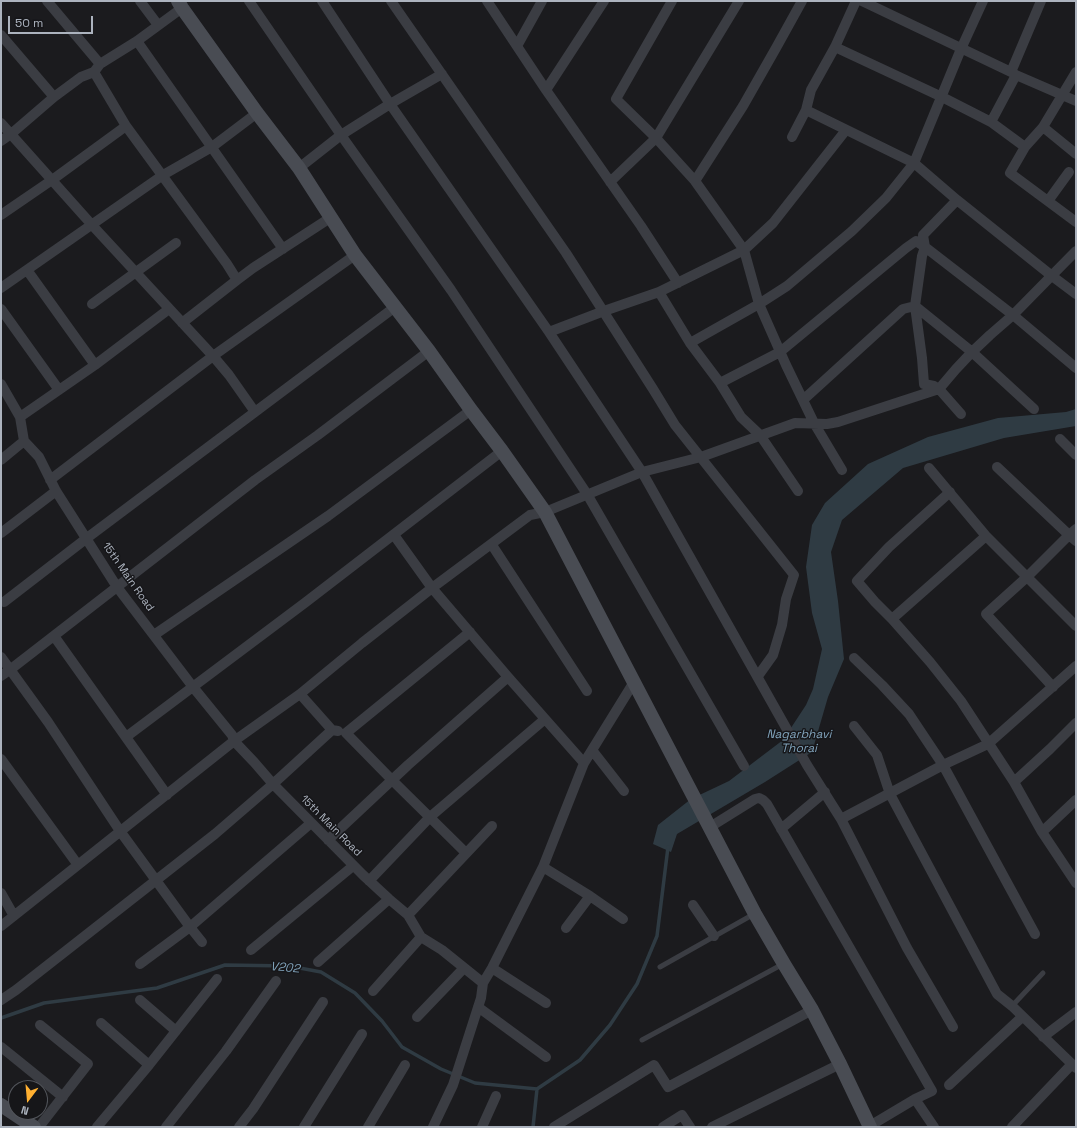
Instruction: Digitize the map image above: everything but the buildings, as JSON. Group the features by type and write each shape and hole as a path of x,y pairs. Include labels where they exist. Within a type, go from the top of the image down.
{"street":[{"path":"47,1 97,68 126,126 163,175 237,280"},
{"path":"140,1 158,25"},
{"path":"249,1 341,135 451,290 587,494 744,766"},
{"path":"322,1 390,104 549,332 642,472 788,728 807,765 841,819 907,948 953,1027"},
{"path":"391,1 566,252 675,425 794,575 786,599 782,625 773,654 758,676"},
{"path":"487,1 546,90 641,226 678,283"},
{"path":"517,46 542,1"},
{"path":"546,90 604,1"},
{"path":"672,1 616,99 656,138 696,182 744,250 759,304 780,352 814,423 842,470"},
{"path":"610,182 656,138 739,1"},
{"path":"696,182 743,106 802,1"},
{"path":"792,137 806,110 811,90 835,47 856,1"},
{"path":"862,1 1013,74 1076,101"},
{"path":"690,344 787,286 852,230 886,198 914,163 961,49 984,1"},
{"path":"991,122 1013,74 1041,1"},
{"path":"1,141 12,134 54,97 81,77 137,41 158,25 180,4 257,113 299,168 355,255 429,351 471,410 502,450 545,512 755,914 812,1010 840,1064 869,1127 932,1091 763,800 759,798 755,799 709,824"},
{"path":"1,35 54,97"},
{"path":"137,41 283,249"},
{"path":"835,47 942,97 991,122 1025,147"},
{"path":"1076,72 1043,127 1025,147 1010,173 1076,222"},
{"path":"299,168 341,135 390,104 442,74"},
{"path":"806,110 914,163 957,200 1076,294"},
{"path":"1,288 163,175 212,147 257,113"},
{"path":"1,123 92,225 213,356 229,375 255,412"},
{"path":"1,215 126,126"},
{"path":"1043,127 1076,154"},
{"path":"549,332 660,292 744,250 773,223 846,130"},
{"path":"1048,201 1069,172"},
{"path":"957,200 923,235 925,247 922,256 915,306 924,384 934,386 939,389 961,414"},
{"path":"182,323 253,268 330,218"},
{"path":"720,383 780,352 916,241 1013,315 1076,368"},
{"path":"92,304 176,243"},
{"path":"1,926 120,831 168,795 234,741 300,694 432,588 492,545 530,515 545,512 642,472 701,457 795,422 827,424 838,422 939,389 972,352 1013,315 1076,251"},
{"path":"50,480 213,356 355,255"},
{"path":"27,270 95,365"},
{"path":"660,292 690,344 720,383 741,417 760,435 798,491"},
{"path":"915,306 972,352 1034,409"},
{"path":"803,400 902,309 915,306"},
{"path":"4,602 395,307"},
{"path":"1,309 59,390"},
{"path":"20,417 95,365 169,309"},
{"path":"1,676 255,480 318,435 429,351"},
{"path":"1,384 20,417 24,441 1,460"},
{"path":"154,635 328,516 471,410"},
{"path":"1060,439 1076,455"},
{"name":"15th Main Road","path":"24,441 38,457 56,491 118,587 232,736 234,741 273,784 353,866 408,915 421,937 442,950 483,983"},
{"path":"126,737 394,535 502,450"},
{"path":"997,467 1074,535 986,614 1053,687"},
{"path":"929,468 986,536 1076,626"},
{"path":"1,533 56,491"},
{"path":"950,492 889,547 857,581 930,662 961,701 1014,782 1042,832 1076,882"},
{"path":"394,535 432,588 584,763"},
{"path":"892,619 986,536"},
{"path":"492,545 586,691"},
{"path":"346,733 470,632"},
{"path":"54,636 168,795"},
{"path":"1,657 48,722 120,831 202,942"},
{"path":"854,658 882,684 908,714 943,766 1035,934"},
{"path":"841,819 988,744 1076,666"},
{"path":"328,840 392,780 508,677"},
{"path":"433,1127 458,1070 481,998 483,983 543,867 584,763 634,682"},
{"path":"300,694 332,730 346,733 466,853"},
{"path":"369,881 430,818 545,719"},
{"path":"1014,782 1076,723"},
{"path":"854,726 877,755 890,794 997,994 1012,1006 1074,1066 1012,1127"},
{"path":"1,1000 16,990 215,834 332,730"},
{"path":"592,750 624,791"},
{"path":"1,759 78,865"},
{"path":"781,829 825,792"},
{"path":"1042,832 1076,800"},
{"path":"140,964 190,927 312,823"},
{"path":"408,915 492,826"},
{"path":"251,950 353,866"},
{"path":"543,867 590,896 623,920"},
{"path":"1,893 14,916"},
{"path":"566,928 590,896"},
{"path":"318,962 389,899"},
{"path":"694,905 714,936"},
{"path":"373,992 421,937"},
{"path":"417,1017 464,968"},
{"path":"492,968 546,1003"},
{"path":"97,1127 149,1065 217,979"},
{"path":"166,1127 226,1051 276,981"},
{"path":"140,1000 176,1031"},
{"path":"239,1127 253,1109 323,1002"},
{"path":"478,1007 546,1056"},
{"path":"554,1127 654,1065 668,1087 812,1010"},
{"path":"1043,1037 1076,1012"},
{"path":"949,1085 1022,1017"},
{"path":"101,1023 149,1065"},
{"path":"39,1127 88,1064 40,1025"},
{"path":"304,1127 362,1034"},
{"path":"1,1047 63,1097"},
{"path":"712,1127 840,1064"},
{"path":"368,1127 405,1065"},
{"path":"482,1127 496,1096"},
{"path":"915,1100 934,1127"},
{"path":"1,1105 34,1127"},
{"path":"663,1127 682,1115 690,1127"}],"lane":[{"path":"660,966 755,914"},
{"path":"642,1040 784,964"},
{"path":"1012,1006 1044,972"}],"water":[{"name":"Nagarbhavi Thorai","path":"1076,409 1076,426 1004,438 903,468 842,520 831,552 844,659 828,697 812,752 765,782 677,834 671,852 653,844 658,825 691,799 729,781 783,740 806,705 813,689 822,649 812,613 806,567 812,525 825,503 868,464 928,437 998,418 1066,412"}],"waterway":[{"name":"Nagarbhavi Thorai","path":"537,1089 580,1060 610,1025 637,984 657,936 668,847"},
{"name":"V202","path":"1,1018 44,1003 157,988 225,965 289,966 321,972 355,993 382,1021 402,1047 441,1069 475,1083 537,1089"},
{"path":"533,1127 537,1089"}]}
